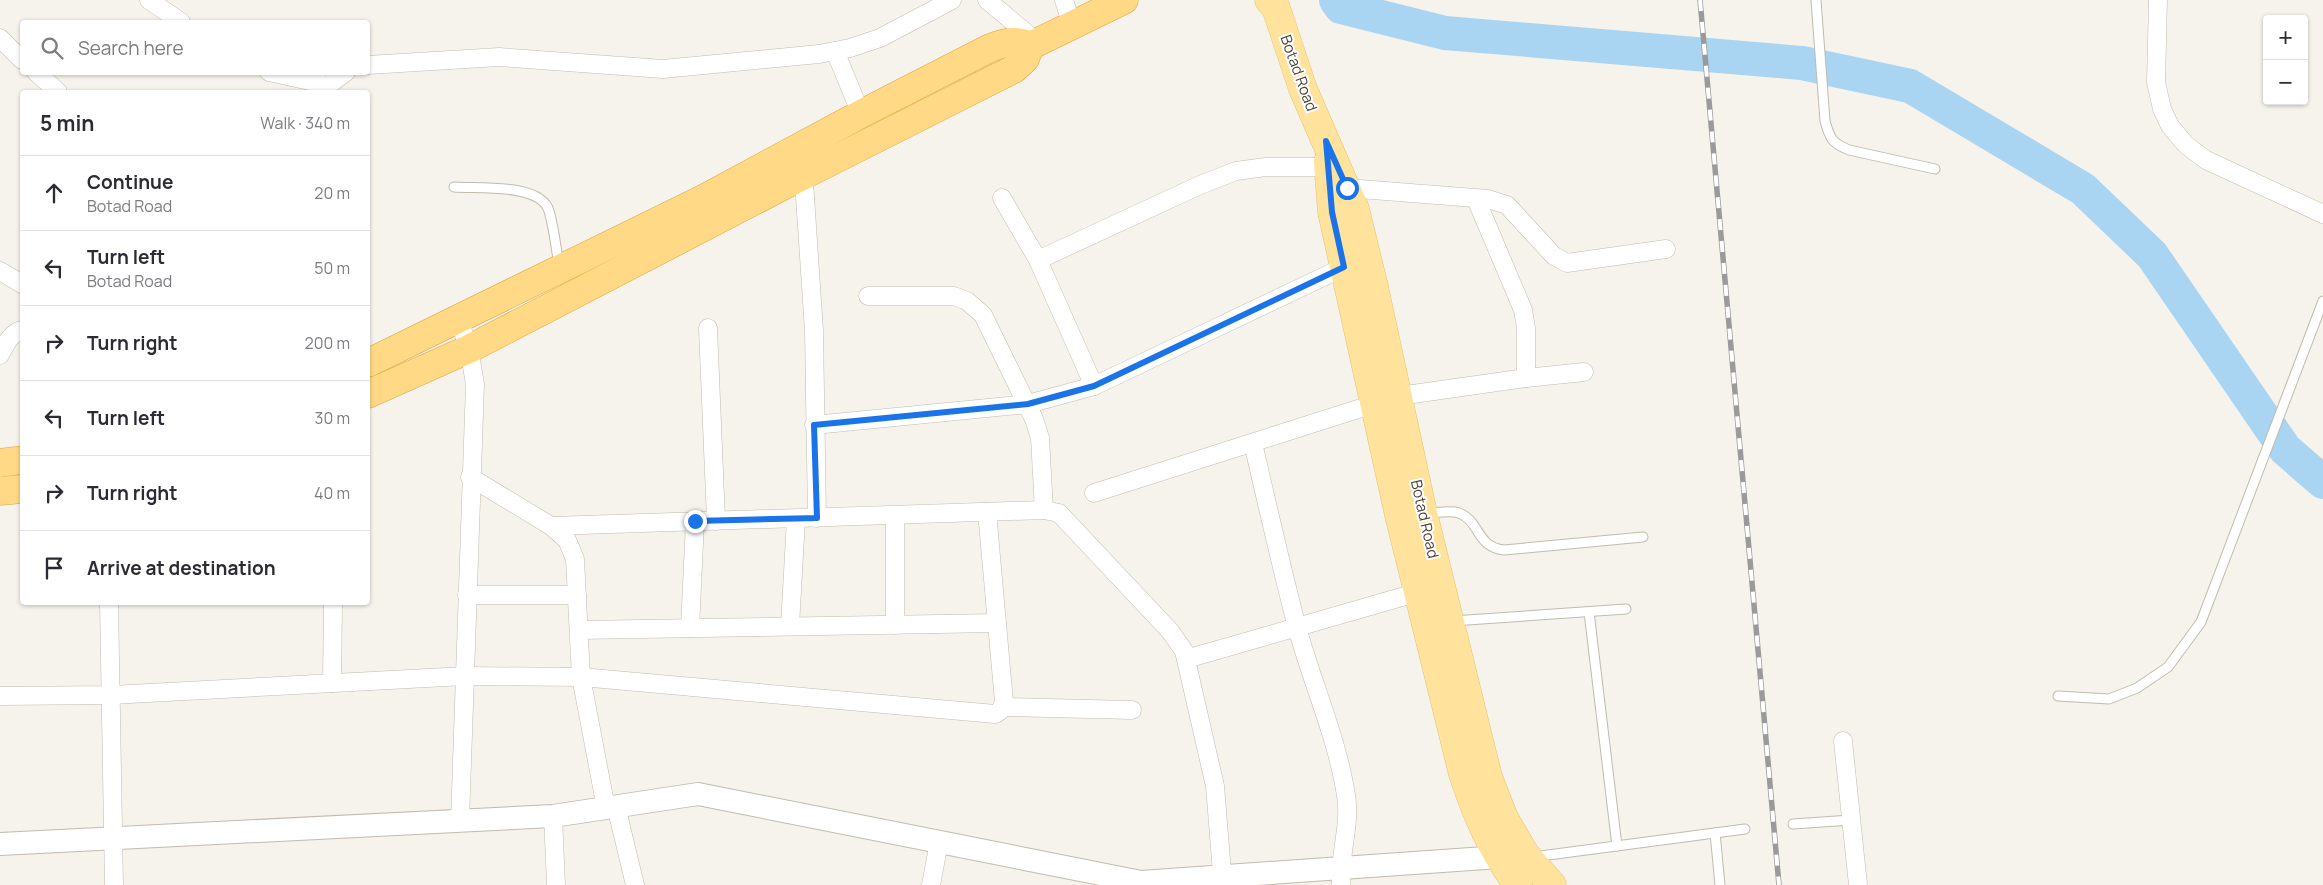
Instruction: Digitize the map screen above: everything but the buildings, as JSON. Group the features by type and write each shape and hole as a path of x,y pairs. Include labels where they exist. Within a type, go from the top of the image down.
{"highway":[{"path":"370,393 469,349 804,175 1014,69 1025,59 1034,44 1124,0"},
{"path":"370,362 703,199 861,114 1008,41 1034,44"},
{"path":"0,463 20,460"}],"main road":[{"name":"Botad Road","path":"1272,3 1327,154 1347,188 1355,209 1368,261 1387,400 1411,514 1419,592 1463,774 1474,808 1517,857 1552,885"},
{"name":"Botad Road","path":"1327,154 1332,212 1344,267 1387,400"},
{"name":"Botad Road","path":"1411,514 1450,621 1488,777 1517,857 1518,885"}],"street":[{"path":"150,0 178,20"},
{"path":"370,65 499,57 663,69 835,51 880,38 952,0"},
{"path":"987,0 1034,44"},
{"path":"1064,0 1072,26"},
{"path":"2158,0 2156,82 2162,109 2170,126 2186,145 2206,160 2323,214"},
{"path":"0,38 20,58"},
{"path":"835,51 861,114"},
{"path":"39,75 56,90"},
{"path":"279,75 323,89 342,75"},
{"path":"801,146 814,331 814,425 817,518"},
{"path":"1038,260 1200,185 1236,172 1327,154"},
{"path":"1347,188 1488,200 1506,205 1554,256 1567,263 1666,249"},
{"path":"1002,198 1038,260 1094,386"},
{"path":"1476,199 1522,310 1526,328 1526,378"},
{"path":"814,425 1028,404 1094,386 1344,267"},
{"path":"0,271 20,283"},
{"path":"868,296 954,296 967,300 983,315 1028,404 1040,438 1044,510"},
{"path":"459,320 469,349 475,384 470,470 460,821"},
{"path":"708,328 716,521"},
{"path":"0,356 12,329"},
{"path":"1094,493 1387,400 1526,378 1584,372"},
{"path":"1253,443 1297,628 1340,768 1346,796 1347,816 1341,877"},
{"path":"470,470 551,526 567,540 576,559 581,677 611,807 635,885"},
{"path":"551,526 1044,510 1059,513 1170,631 1184,651 1215,786 1223,881"},
{"path":"987,512 1004,707"},
{"path":"895,516 895,625"},
{"path":"790,626 796,518"},
{"path":"690,628 695,521"},
{"path":"1186,659 1419,592"},
{"path":"467,595 577,595"},
{"path":"109,605 114,885"},
{"path":"332,683 333,605"},
{"path":"579,630 997,623"},
{"path":"0,696 111,695 465,676 581,677 995,714 1004,707 1132,710"},
{"path":"1843,741 1858,885"},
{"path":"0,844 553,816 698,794 1141,882 1341,877 1517,857"},
{"path":"553,816 556,885"},
{"path":"932,885 939,842"}],"lane":[{"path":"1816,0 1816,23 1825,121 1829,137 1837,145 1850,150 1935,169"},
{"path":"454,187 527,192 540,197 549,210 560,270"},
{"path":"2058,696 2109,699 2137,688 2168,667 2201,622 2323,301"},
{"path":"1411,514 1457,512 1467,518 1484,543 1493,549 1504,550 1643,537"},
{"path":"1450,621 1626,609"},
{"path":"1588,612 1617,846"},
{"path":"1793,824 1851,820"},
{"path":"1517,857 1745,829"},
{"path":"1715,833 1720,885"}],"waterway":[{"path":"1336,0 1341,7 1445,33 1802,63 1910,86 2083,189 2152,255 2285,449 2323,482"}],"railway":[{"path":"1700,0 1779,885"}],"route":[{"path":"695,521 817,518 814,425 1028,404 1094,386 1344,267 1332,212 1326,141 1347,188"}]}
